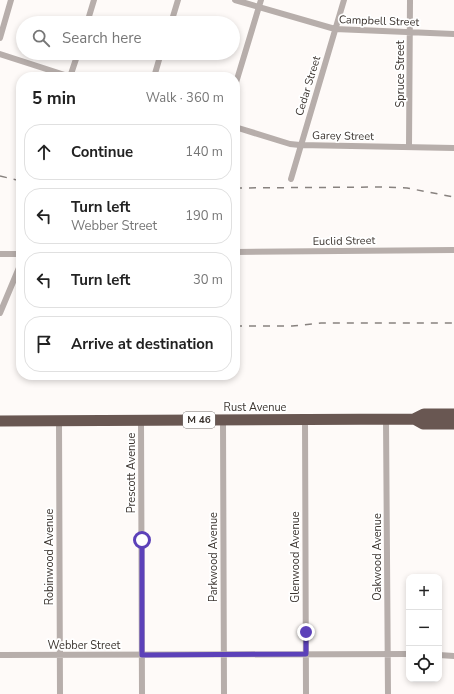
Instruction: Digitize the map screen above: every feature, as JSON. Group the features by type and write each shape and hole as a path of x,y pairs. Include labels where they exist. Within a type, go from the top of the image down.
{"highway":[{"name":"Rust Avenue","path":"0,421 414,419 424,414 454,414"},
{"name":"Rust Avenue","path":"414,419 423,424 454,424"}],"street":[{"path":"0,38 11,0"},
{"path":"89,16 94,0"},
{"path":"173,16 178,0"},
{"name":"Campbell Street","path":"235,0 335,29 454,34"},
{"path":"239,72 261,0"},
{"name":"Cedar Street","path":"291,179 344,0"},
{"name":"Spruce Street","path":"409,147 410,0"},
{"path":"0,54 16,59"},
{"path":"19,60 56,72"},
{"path":"72,72 76,60"},
{"path":"155,72 159,60"},
{"name":"Garey Street","path":"240,128 290,144 300,145 454,148"},
{"name":"Euclid Street","path":"240,252 454,250"},
{"path":"0,254 16,254"},
{"path":"0,313 16,273"},
{"name":"Oakwood Avenue","path":"386,419 388,694"},
{"name":"Prescott Avenue","path":"141,420 142,694"},
{"name":"Parkwood Avenue","path":"223,420 224,694"},
{"name":"Glenwood Avenue","path":"305,420 306,694"},
{"name":"Robinwood Avenue","path":"59,421 60,694"},
{"name":"Webber Street","path":"0,655 406,654"},
{"path":"442,655 454,656"}],"railway":[{"path":"0,176 16,180"},
{"path":"240,188 407,188 454,197"},
{"path":"240,326 292,326 321,323 454,323"}],"route":[{"path":"142,540 142,655 306,654 306,632"}]}
